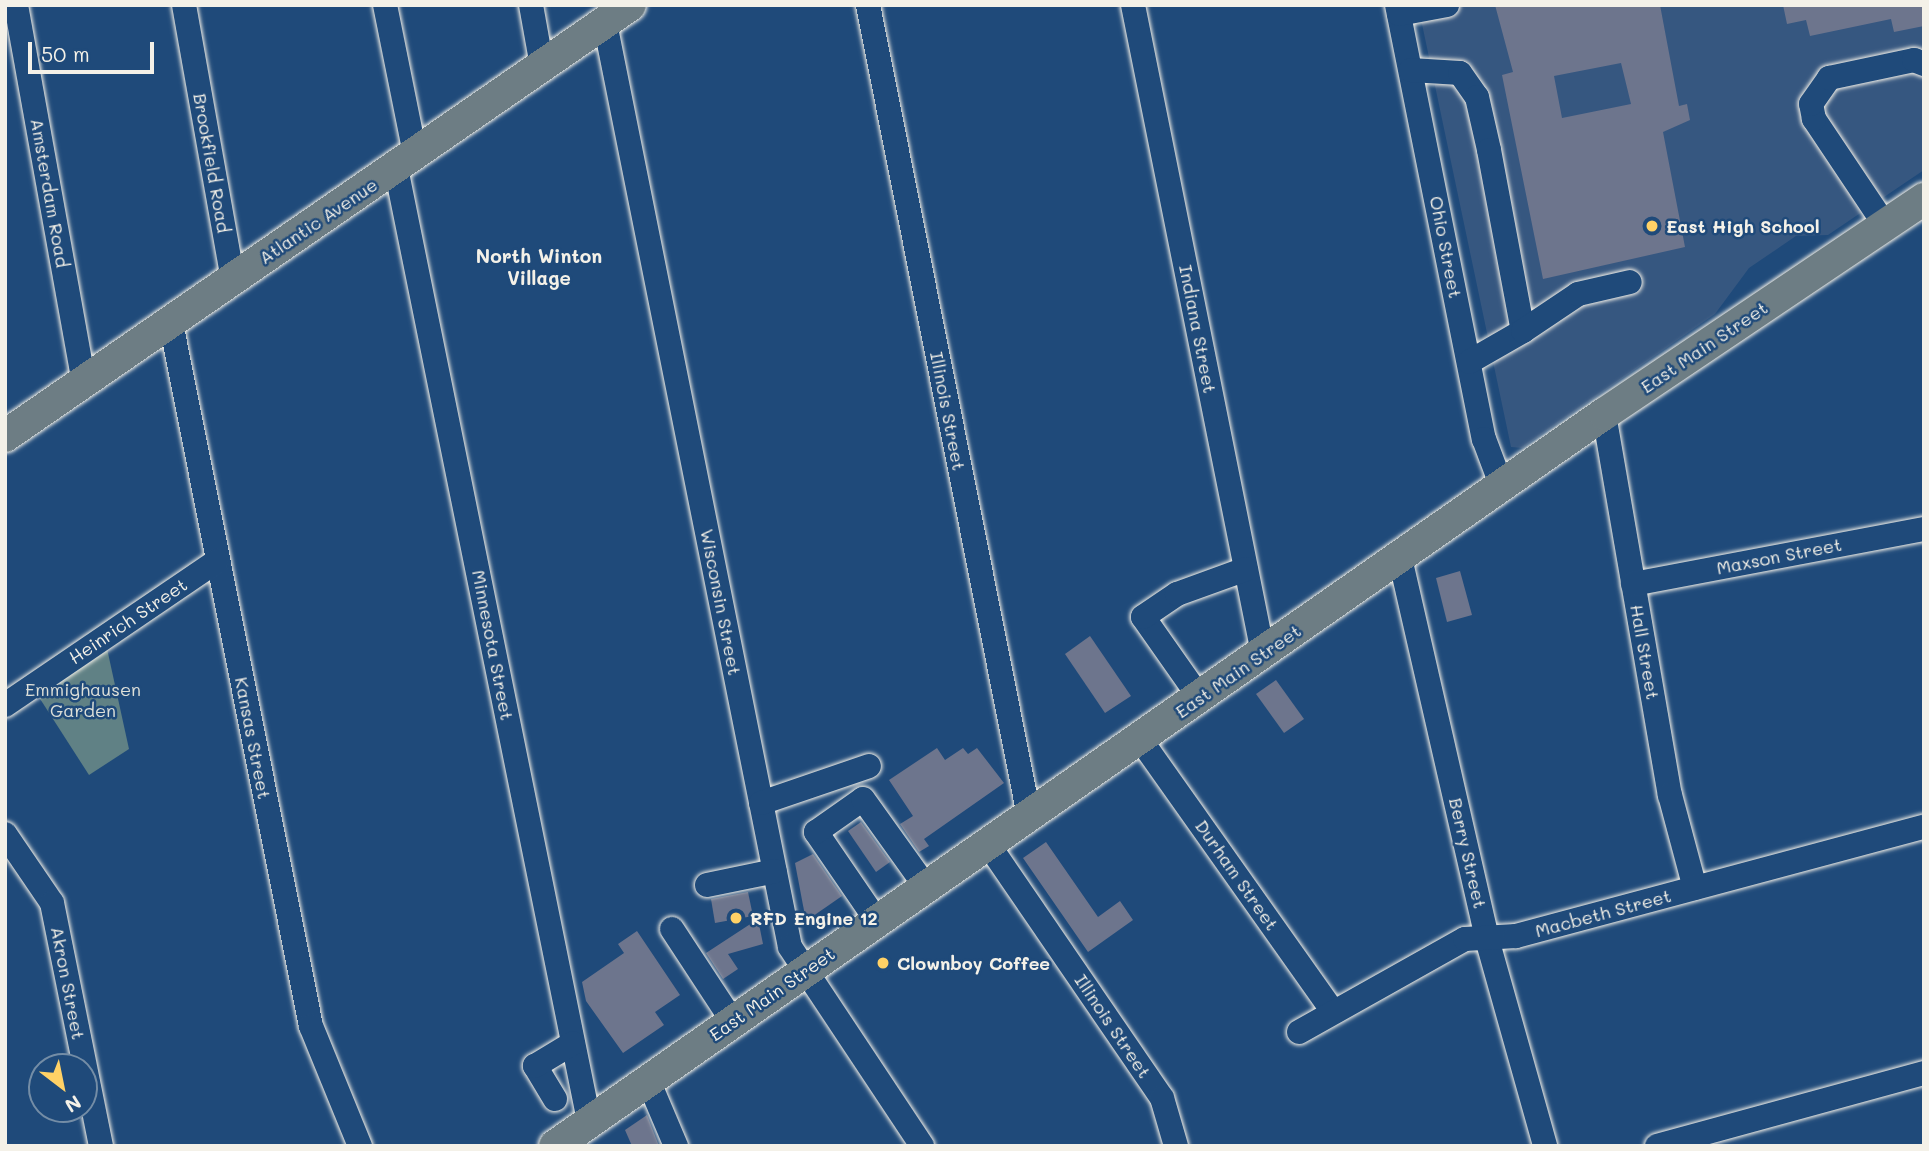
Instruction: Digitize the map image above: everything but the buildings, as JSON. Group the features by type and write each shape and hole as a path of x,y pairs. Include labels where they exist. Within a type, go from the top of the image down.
{"main road":[{"name":"Atlantic Avenue","path":"5,436 618,14"},
{"name":"East Main Street","path":"555,1146 1604,414 1924,199"}],"street":[{"name":"Amsterdam Road","path":"16,5 84,382"},
{"name":"Brookfield Road","path":"184,5 233,279"},
{"name":"Minnesota Street","path":"385,5 406,161 589,1121"},
{"path":"531,5 542,66"},
{"name":"Illinois Street","path":"868,5 1029,816"},
{"name":"Indiana Street","path":"1133,5 1263,653"},
{"path":"1398,10 1447,5"},
{"name":"Ohio Street","path":"1398,10 1469,362 1502,487"},
{"name":"Wisconsin Street","path":"618,14 761,803 790,947 803,972 922,1146"},
{"path":"1885,225 1814,119 1815,91 1829,78 1914,60 1924,64"},
{"path":"1411,70 1460,73 1477,97 1524,331"},
{"path":"1469,362 1524,331 1578,293 1630,282"},
{"name":"Kansas Street","path":"171,323 311,1026 360,1146"},
{"name":"Hall Street","path":"1604,414 1670,795 1695,888"},
{"name":"Maxson Street","path":"1633,584 1924,529"},
{"name":"Berry Street","path":"1400,558 1487,939 1545,1146"},
{"name":"Heinrich Street","path":"5,705 217,561"},
{"path":"1200,698 1143,617 1177,594 1246,569"},
{"name":"Durham Street","path":"1140,739 1334,1012"},
{"path":"761,803 869,766"},
{"path":"877,921 816,832 863,799 926,887"},
{"name":"Macbeth Street","path":"1299,1032 1454,944 1487,939 1695,888 1924,827"},
{"name":"Akron Street","path":"5,834 52,903 101,1146"},
{"name":"Illinois Street","path":"988,844 1162,1098 1176,1146"},
{"path":"707,885 775,871"},
{"path":"672,929 733,1022"},
{"path":"555,1099 535,1066 573,1042"},
{"path":"1657,1146 1924,1073"},
{"path":"648,1080 676,1146"}],"shaded area":[{"name":"East High School","path":"1418,5 1924,5 1924,170 1828,235 1796,236 1749,268 1715,314 1522,448 1511,447"}],"green space":[{"name":"Emmighausen Garden","path":"106,644 129,749 89,775 35,691"}],"place":[{"name":"East High School","path":"1652,226"},
{"name":"RFD Engine 12","path":"736,918"},
{"name":"Clownboy Coffee","path":"883,963"}],"district":[{"name":"North Winton Village","path":"539,267"}]}
